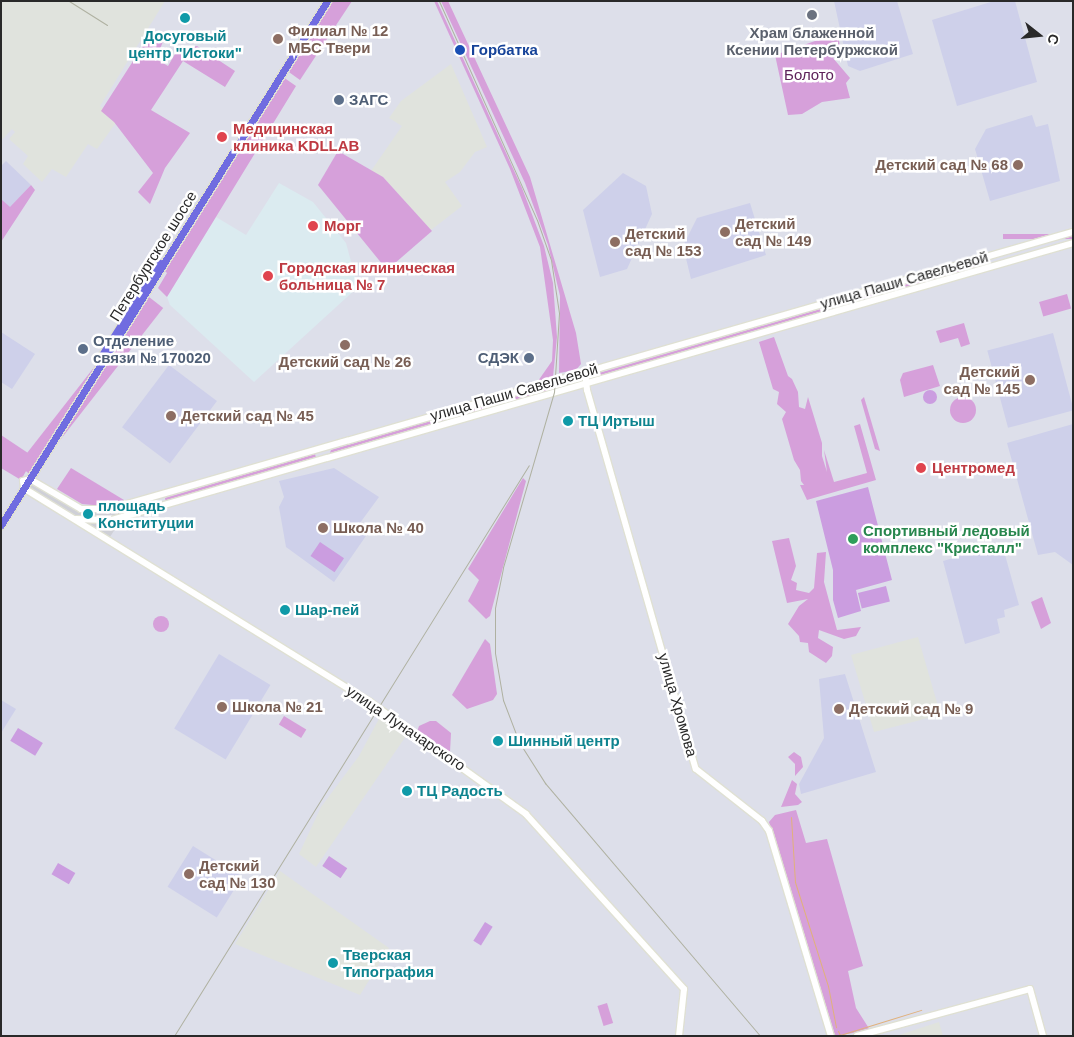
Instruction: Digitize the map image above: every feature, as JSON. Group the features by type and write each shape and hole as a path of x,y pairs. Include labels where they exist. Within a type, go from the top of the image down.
{"main road":[{"name":"Петербургское шоссе","path":"281,73 323,1"},
{"name":"Петербургское шоссе","path":"1,525 172,247 327,1"},
{"name":"улица Паши Савельевой","path":"26,482 76,507 97,512 1073,232"},
{"name":"улица Паши Савельевой","path":"72,518 112,520 585,382 1073,243"},
{"path":"827,302 830,312"},
{"name":"улица Хромова","path":"585,371 585,382 696,769 762,821 769,831 831,1036"},
{"path":"321,448 325,459"},
{"name":"Петербургское шоссе","path":"1,516 26,482"},
{"name":"улица Паши Савельевой","path":"26,482 82,524"},
{"name":"улица Луначарского","path":"82,524 370,702 513,803 562,851 684,989 679,1036"},
{"path":"857,1036 1030,989 1043,1036"}],"shaded area":[{"path":"1,1 165,1 100,106 118,120 97,149 88,144 66,177 52,169 42,182 23,164 28,156 9,139 15,132 12,129 1,141"},
{"path":"834,1 897,1 913,54 860,71 848,66"},
{"path":"994,1 1015,1 1037,82 957,106 932,20"},
{"path":"451,64 487,147 475,152 460,172 445,182 462,206 431,230 383,177 371,171 402,126 389,118 401,101"},
{"name":"Детский сад № 68","path":"1032,115 1036,127 1048,124 1060,181 990,201 975,149 986,129"},
{"path":"6,161 31,185 10,208 1,199 1,166"},
{"name":"Детский сад № 153","path":"623,173 646,186 652,214 627,269 600,277 583,210"},
{"name":"Городская клиническая больница № 7","path":"279,183 313,202 346,243 358,287 254,382 170,305 167,297 216,217 246,235"},
{"name":"Детский сад № 149","path":"750,203 766,255 691,279 683,246 697,218"},
{"path":"1,332 35,354 12,389 1,382"},
{"name":"Детский сад № 145","path":"1053,333 1073,410 1008,428 987,351"},
{"name":"Детский сад № 45","path":"169,365 217,401 170,463 122,427"},
{"path":"927,390 933,390 937,397 933,404 927,404 923,400 923,394"},
{"path":"1073,424 1073,565 1055,552 1038,555 1007,443"},
{"name":"Школа № 40","path":"334,468 379,497 360,523 368,533 334,582 286,547 279,507 284,497 279,481"},
{"name":"площадь Конституции","path":"35,478 81,507 117,504 121,520 106,543 25,494"},
{"name":"Спортивный ледовый комплекс \"Кристалл\"","path":"868,487 892,580 856,590 861,611 838,618 833,600 833,570 816,501"},
{"path":"320,542 344,558 335,572 310,556"},
{"path":"1002,544 1019,605 1004,610 1005,617 997,619 1000,633 965,644 943,561"},
{"path":"886,586 890,602 862,609 858,593"},
{"path":"918,637 938,706 936,716 874,732 851,655"},
{"name":"Школа № 21","path":"219,654 270,685 226,759 174,729"},
{"name":"Детский сад № 9","path":"845,674 876,772 801,794 799,784 824,738 819,679"},
{"path":"1,700 16,709 1,733"},
{"path":"380,717 406,736 316,867 299,854 321,807 359,756"},
{"path":"18,728 43,743 35,756 10,741"},
{"path":"193,846 242,877 217,917 168,887"},
{"path":"329,856 347,868 341,878 322,866"},
{"path":"58,863 75,873 69,884 52,874"},
{"path":"280,871 389,948 360,995 235,944"},
{"path":"485,922 493,927 481,945 473,941"},
{"path":"939,1022 943,1036 896,1036"}],"green space":[{"path":"332,1 352,1 300,80 286,70"},
{"path":"434,1 437,1 522,188 544,246 553,283 557,337 553,377 538,381 552,361 553,340 540,247 510,169"},
{"path":"441,1 448,1 530,177 576,333 581,364 576,370 559,373 560,296 548,245 525,183"},
{"path":"153,30 164,39 156,59 168,66 178,49 197,46 235,71 225,87 183,61 151,110 190,133 165,168 150,204 138,192 153,173 114,122 101,111"},
{"name":"Болото","path":"838,33 840,48 833,58 850,78 846,83 850,98 822,102 802,114 788,115 775,55"},
{"path":"283,77 296,86 167,297 158,288 167,273 164,270"},
{"path":"338,151 383,177 432,231 387,270 318,185"},
{"path":"31,185 35,190 1,242 1,199 10,207"},
{"path":"1003,234 1073,234 1073,239 1003,239"},
{"path":"986,260 987,265 937,280 843,303"},
{"path":"1067,294 1071,308 1043,316 1039,302"},
{"path":"149,297 163,308 32,476 18,465"},
{"path":"824,308 823,311 597,377 592,375"},
{"path":"964,323 970,344 961,347 958,338 940,343 936,331"},
{"path":"774,337 788,376 792,379 798,392 799,407 805,409 808,397 822,443 822,456 827,472 824,450 834,482 867,473 854,426 860,424 876,480 807,500 800,485 804,485 801,481 800,470 794,460 782,419 786,412 777,404 779,392 773,389 759,342"},
{"path":"933,365 940,386 904,397 900,380 903,373"},
{"path":"552,385 551,390 330,453 331,450"},
{"path":"864,397 880,451 875,449 861,400"},
{"path":"963,397 972,401 976,410 972,419 963,423 954,419 950,410 954,401"},
{"path":"1,435 34,457 21,480 1,468"},
{"path":"315,454 316,458 166,503 165,498"},
{"path":"71,468 124,500 104,506 82,504 57,489"},
{"path":"523,478 526,481 490,616 486,619 468,601 479,580 468,569"},
{"path":"789,538 796,566 791,580 797,583 796,590 809,593 814,588 817,553 826,552 824,582 837,630 861,627 856,636 844,639 819,630 818,638 833,647 832,656 826,663 809,652 808,643 800,642 799,636 788,624 799,606 808,599 787,603 772,541"},
{"path":"1042,597 1051,623 1041,629 1031,602"},
{"path":"161,616 167,618 169,624 167,630 161,632 155,630 153,624 155,618"},
{"path":"485,639 490,644 497,694 493,700 467,709 452,695"},
{"path":"284,716 306,729 301,738 279,725"},
{"path":"430,721 436,721 451,733 450,752 417,732 419,726"},
{"path":"794,752 801,757 803,767 795,776 795,764 788,757"},
{"path":"792,780 797,784 795,794 802,802 798,805 781,807"},
{"path":"796,810 806,843 827,839 863,966 848,971 856,1008 870,1030 836,1036 832,1029 769,822 775,815"},
{"path":"607,1003 613,1023 604,1026 597,1006"}],"waterway":[{"path":"791,817 795,882 828,986 836,1027"},
{"path":"838,1031 840,1035 921,1010"}],"railway":[{"path":"69,1 107,25"},
{"path":"439,1 537,220 551,260 559,313 554,392 503,568 495,608 495,653 503,700 519,742 545,783 760,1036"},
{"path":"174,1036 529,465"}],"place":[{"name":"Храм блаженной Ксении Петербуржской","path":"812,15"},
{"name":"Досуговый центр \"Истоки\"","path":"185,18"},
{"name":"Филиал № 12 МБС Твери","path":"278,39"},
{"name":"Горбатка","path":"460,50"},
{"name":"ЗАГС","path":"339,100"},
{"name":"Медицинская клиника KDLLAB","path":"222,137"},
{"name":"Детский сад № 68","path":"1018,165"},
{"name":"Морг","path":"313,226"},
{"name":"Детский сад № 149","path":"725,232"},
{"name":"Детский сад № 153","path":"615,242"},
{"name":"Городская клиническая больница № 7","path":"268,276"},
{"name":"Детский сад № 26","path":"345,345"},
{"name":"Отделение связи № 170020","path":"83,349"},
{"name":"СДЭК","path":"529,358"},
{"name":"Детский сад № 145","path":"1030,380"},
{"name":"Детский сад № 45","path":"171,416"},
{"name":"ТЦ Иртыш","path":"568,421"},
{"name":"Центромед","path":"921,468"},
{"name":"площадь Конституции","path":"88,514"},
{"name":"Школа № 40","path":"323,528"},
{"name":"Спортивный ледовый комплекс \"Кристалл\"","path":"853,539"},
{"name":"Шар-пей","path":"285,610"},
{"name":"Школа № 21","path":"222,707"},
{"name":"Детский сад № 9","path":"839,709"},
{"name":"Шинный центр","path":"498,741"},
{"name":"ТЦ Радость","path":"407,791"},
{"name":"Детский сад № 130","path":"189,874"},
{"name":"Тверская Типография","path":"333,963"}]}
